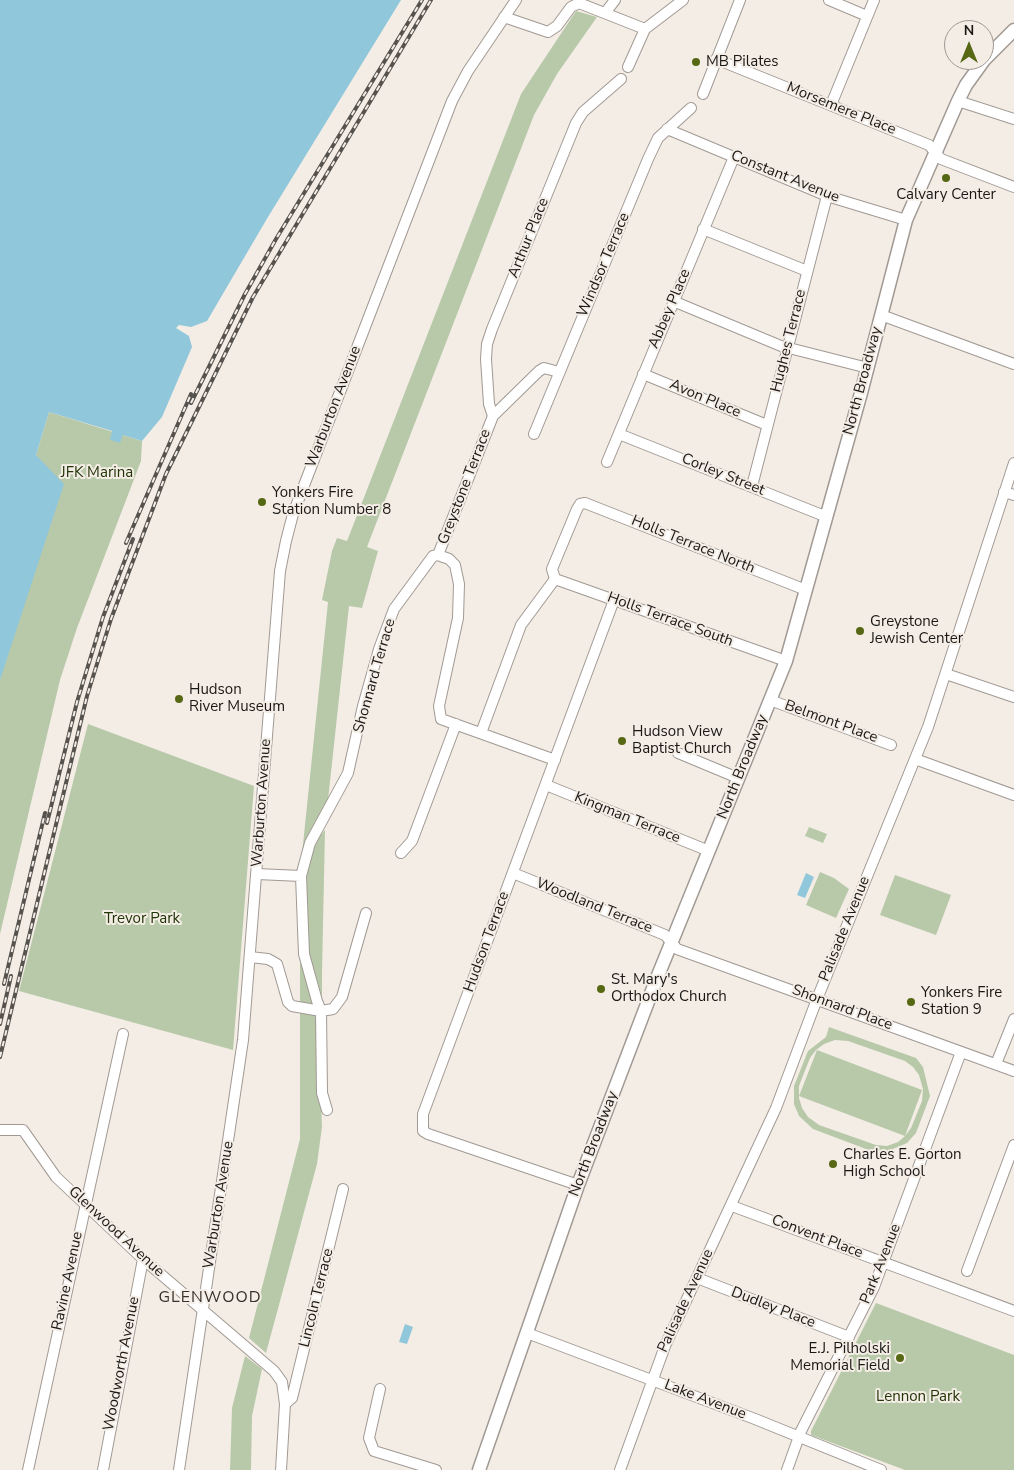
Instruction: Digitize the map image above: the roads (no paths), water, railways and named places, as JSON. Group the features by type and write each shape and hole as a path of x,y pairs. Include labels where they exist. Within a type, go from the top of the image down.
{"main road":[{"name":"North Broadway","path":"994,50 1014,30"},
{"name":"North Broadway","path":"479,1470 578,1185 708,851 786,661 868,368 906,220 934,152 958,101 977,70"}],"street":[{"name":"Warburton Avenue","path":"180,1470 243,1040 280,571 293,514 452,101 468,71 516,0"},
{"path":"605,14 615,0"},
{"path":"628,67 645,29 683,0"},
{"path":"703,94 740,0"},
{"path":"829,0 867,16"},
{"path":"830,105 874,0"},
{"path":"504,17 548,32 557,26 567,11 575,4 645,29"},
{"name":"Morsemere Place","path":"716,59 929,145 941,159 1014,187"},
{"name":"Arthur Place","path":"493,416 489,404 486,359 487,344 492,329 576,123 583,112 621,79"},
{"path":"958,101 1014,119"},
{"name":"Windsor Terrace","path":"534,434 658,138 691,108"},
{"name":"Constant Avenue","path":"667,129 827,196 906,220"},
{"name":"Abbey Place","path":"608,462 734,157"},
{"name":"Hughes Terrace","path":"752,486 827,196"},
{"path":"703,229 807,272"},
{"path":"673,301 787,347 868,368"},
{"path":"881,315 1014,364"},
{"name":"Greystone Terrace","path":"438,555 493,416 539,371 544,368 559,372"},
{"name":"Avon Place","path":"643,374 767,425"},
{"name":"Corley Street","path":"619,434 827,516"},
{"name":"Palisade Avenue","path":"620,1470 665,1346 732,1206 776,1108 816,1000 915,758 1009,494 1014,463"},
{"name":"Holls Terrace North","path":"555,578 552,569 580,504 593,505 806,590"},
{"path":"438,555 449,560 458,571 458,618 439,706 441,719 555,760"},
{"name":"Shonnard Terrace","path":"327,1110 322,1093 321,1010 304,954 301,876 310,843 348,773 363,706 394,609 423,567 433,556 438,555"},
{"path":"481,733 521,625 555,578"},
{"name":"Holls Terrace South","path":"555,578 786,661"},
{"name":"Hudson Terrace","path":"578,1185 423,1131 422,1114 614,600"},
{"path":"946,674 1014,697"},
{"name":"Belmont Place","path":"770,700 891,745"},
{"path":"401,853 412,841 456,724"},
{"path":"678,753 738,778"},
{"path":"915,758 1014,795"},
{"name":"Kingman Terrace","path":"546,784 708,851"},
{"name":"Woodland Terrace","path":"513,873 665,935 672,942"},
{"path":"257,874 301,876"},
{"path":"250,957 268,959 277,964 288,1002 292,1006 321,1010 332,1009 342,997 366,913"},
{"name":"Shonnard Place","path":"672,942 677,949 1014,1071"},
{"path":"996,1064 1014,1019"},
{"name":"Ravine Avenue","path":"28,1470 123,1034"},
{"name":"Park Avenue","path":"787,1470 798,1437 849,1337 883,1262 961,1052"},
{"name":"Glenwood Avenue","path":"0,1130 23,1130 56,1177 143,1259 274,1371 282,1382 285,1404 281,1470"},
{"path":"967,1271 1014,1145"},
{"name":"Lincoln Terrace","path":"285,1404 292,1398 343,1189"},
{"name":"Convent Place","path":"732,1206 1014,1311"},
{"name":"Woodworth Avenue","path":"103,1470 143,1259"},
{"name":"Dudley Place","path":"697,1278 849,1337"},
{"name":"Lake Avenue","path":"527,1333 881,1470"},
{"path":"380,1389 369,1438 374,1451 436,1470"}],"water":[{"path":"0,0 401,0 268,217 207,321 191,327 179,325 176,328 189,336 192,347 162,417 142,441 123,435 120,443 110,440 112,431 49,412 36,455 64,484 0,680"},
{"path":"806,873 814,877 805,898 797,895"},
{"path":"405,1324 413,1327 407,1344 399,1342"}],"railway":[{"path":"191,403 245,294 276,239 422,0"},
{"path":"0,1057 87,696 111,619 166,474 253,297 431,0"},
{"path":"126,543 191,394"},
{"path":"47,823 77,702 103,617 133,539"},
{"path":"4,984 45,813"},
{"path":"0,1024 11,976"}],"place":[{"name":"MB Pilates","path":"696,62"},
{"name":"Calvary Center","path":"946,178"},
{"name":"Yonkers Fire Station Number 8","path":"262,502"},
{"name":"Greystone Jewish Center","path":"860,631"},
{"name":"Hudson River Museum","path":"179,699"},
{"name":"Hudson View Baptist Church","path":"622,741"},
{"name":"St. Mary's Orthodox Church","path":"601,989"},
{"name":"Yonkers Fire Station 9","path":"911,1002"},
{"name":"Charles E. Gorton High School","path":"833,1164"},
{"name":"E.J. Pilholski Memorial Field","path":"900,1358"}],"district":[{"name":"GLENWOOD","path":"210,1298"}],"park label":[{"name":"JFK Marina","path":"97,473"},
{"name":"Trevor Park","path":"142,919"},
{"name":"Lennon Park","path":"918,1397"}]}
